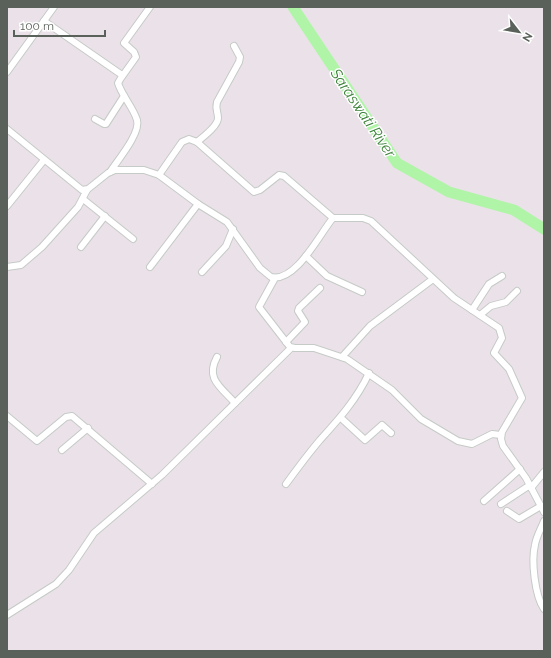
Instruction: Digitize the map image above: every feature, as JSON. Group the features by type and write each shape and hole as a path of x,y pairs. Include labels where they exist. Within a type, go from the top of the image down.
{"street":[{"path":"7,72 54,7"},
{"path":"7,267 22,265 42,247 83,199 87,190 110,172 126,150 137,125 137,120 118,83 122,75 136,57 134,52 125,46 124,41 150,7"},
{"path":"44,21 122,75"},
{"path":"197,142 217,123 218,115 215,107 239,62 240,57 234,46"},
{"path":"95,119 106,124 124,96"},
{"path":"7,129 77,187 87,190"},
{"path":"160,174 182,142 189,139 197,142 252,190 258,192 277,177 284,176 333,218 363,218 371,222 454,298 493,323 501,331 502,338 494,353 510,371 522,398 501,435 503,446 520,469 543,510 518,520 507,511"},
{"path":"7,206 44,160"},
{"path":"110,172 144,170 160,174 198,204 224,219 233,229 260,268 268,275 275,278"},
{"path":"83,199 133,239"},
{"path":"150,267 198,204"},
{"path":"81,247 105,216"},
{"path":"291,348 259,307 275,278 288,272 306,256 333,218"},
{"path":"202,272 226,246 233,229"},
{"path":"306,256 327,276 362,292"},
{"path":"472,310 488,284 502,276"},
{"path":"342,357 370,326 433,279"},
{"path":"286,342 305,323 299,308 320,288"},
{"path":"480,315 489,306 506,302 517,292"},
{"path":"7,615 56,584 69,570 94,533 152,484 291,348 314,348 342,357 369,373 395,392 421,418 458,441 472,444 492,434 501,435"},
{"path":"217,357 212,367 213,378 235,403"},
{"path":"286,484 341,418 350,403 361,391 369,373"},
{"path":"7,416 37,441 69,416 75,418 152,484"},
{"path":"341,418 365,440 382,425 391,433"},
{"path":"62,450 88,428"},
{"path":"484,501 520,469"},
{"path":"501,504 530,486 544,472"},
{"path":"544,521 538,536 534,553 537,589 544,609"},
{"path":"538,536 544,541"}],"waterway":[{"name":"Saraswati River","path":"293,7 397,163 449,192 514,210 544,229"}]}
